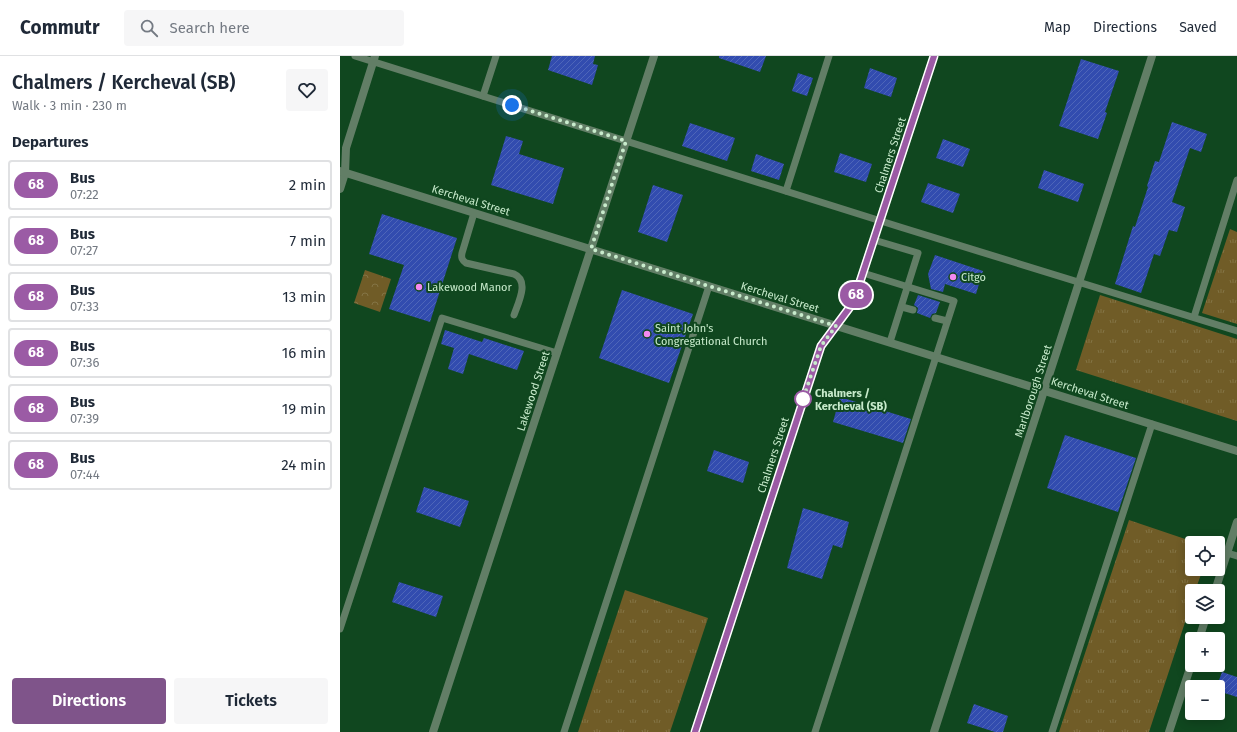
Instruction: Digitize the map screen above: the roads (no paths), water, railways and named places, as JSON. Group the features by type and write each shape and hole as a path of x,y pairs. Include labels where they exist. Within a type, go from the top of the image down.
{"street":[{"name":"Lakewood Street","path":"433,732 654,56"},
{"name":"Chalmers Street","path":"695,732 821,346 853,303 934,56"},
{"name":"Marlborough Street","path":"934,732 1152,56"},
{"path":"340,189 346,148 375,59"},
{"name":"Kercheval Street","path":"343,172 1237,451"},
{"path":"1217,584 1237,522"},
{"path":"1169,732 1189,672"}],"lane":[{"path":"355,56 375,59 483,96 880,221 1237,331"},
{"path":"483,96 496,56"},
{"path":"786,191 829,56"},
{"path":"1194,318 1237,180"},
{"path":"474,213 462,253 463,260 466,263 514,274 522,280 523,287 514,315"},
{"path":"874,240 918,253 890,342"},
{"path":"815,732 954,301 863,273"},
{"path":"564,732 709,286"},
{"path":"902,307 913,310"},
{"path":"340,629 442,318 557,352"},
{"path":"935,318 947,321"},
{"path":"1052,732 1152,424"},
{"path":"1227,553 1237,556"}],"place":[{"name":"Citgo","path":"953,277"},
{"name":"Lakewood Manor","path":"419,287"},
{"name":"Saint John's Congregational Church","path":"647,334"},
{"name":"Chalmers / Kercheval (SB)","path":"803,399"}]}
